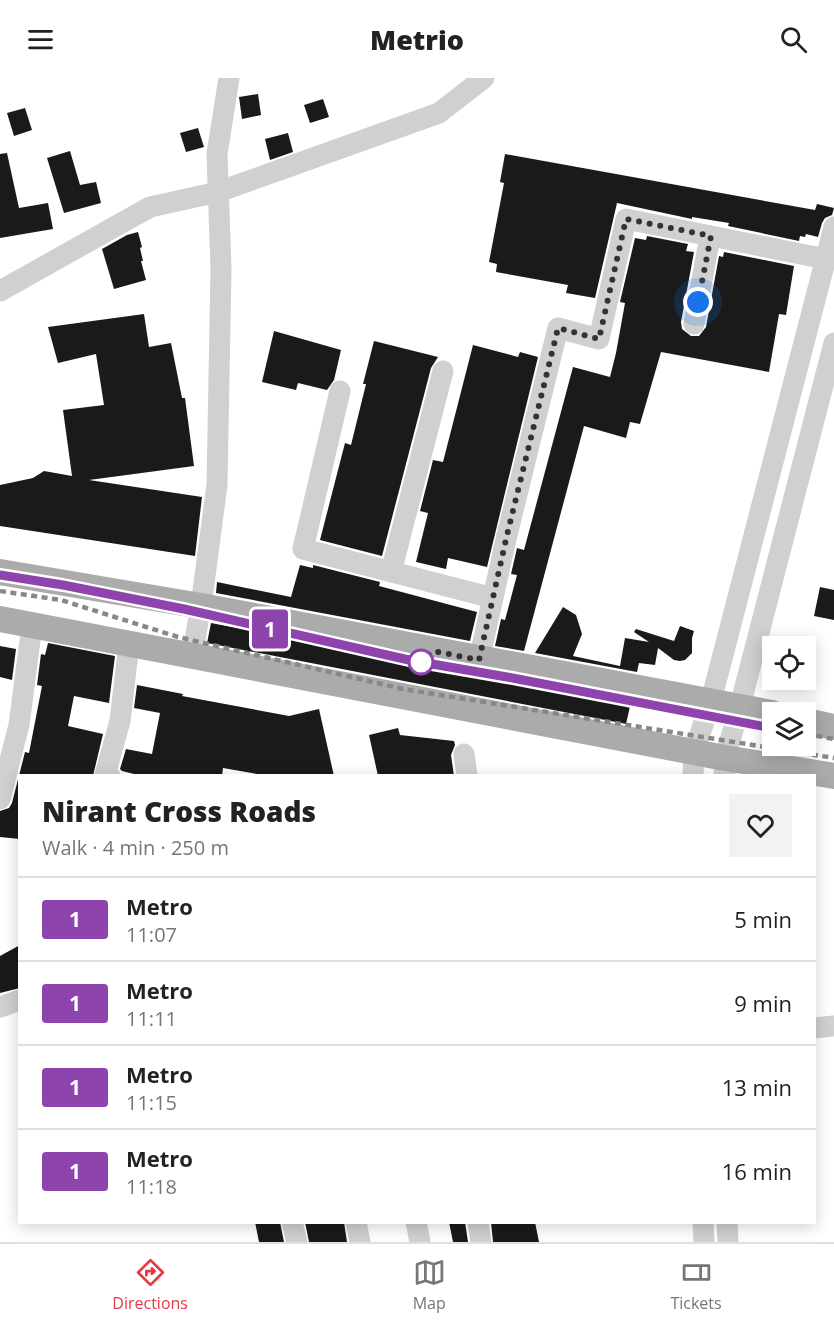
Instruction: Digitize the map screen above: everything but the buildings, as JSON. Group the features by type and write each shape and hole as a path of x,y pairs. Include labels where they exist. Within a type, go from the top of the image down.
{"main road":[{"path":"0,572 201,606 479,660 762,711"},
{"path":"0,619 192,656 694,764 810,774"},
{"path":"816,723 834,727"},
{"path":"816,775 834,776"}],"street":[{"path":"192,656 217,485 221,269 217,154 229,78"},
{"path":"0,291 150,207 218,192 439,113 484,78"},
{"path":"479,660 558,328 599,339 626,219 826,259"},
{"path":"694,764 834,227"},
{"path":"694,324 711,236"},
{"path":"724,767 834,344"},
{"path":"391,572 444,371"},
{"path":"340,392 303,549 493,598"},
{"path":"1,792 19,725 32,625"},
{"path":"105,774 120,721 129,644"},
{"path":"464,754 467,774"},
{"path":"0,1006 18,1001"},
{"path":"816,1028 834,1026"},
{"path":"292,1224 297,1242"},
{"path":"356,1224 360,1242"},
{"path":"416,1224 420,1242"},
{"path":"478,1224 481,1242"},
{"path":"703,1224 704,1242"},
{"path":"727,1224 728,1242"}],"railway":[{"path":"0,575 184,609 409,660 762,726"},
{"path":"0,591 61,600 178,637 403,689 834,758"},
{"path":"816,736 834,739"}],"metro line":[{"name":"1","path":"0,575 184,609 409,660 762,726"}],"route":[{"path":"421,662 433,651 479,660 558,328 599,339 626,219 711,236 698,302"}]}
